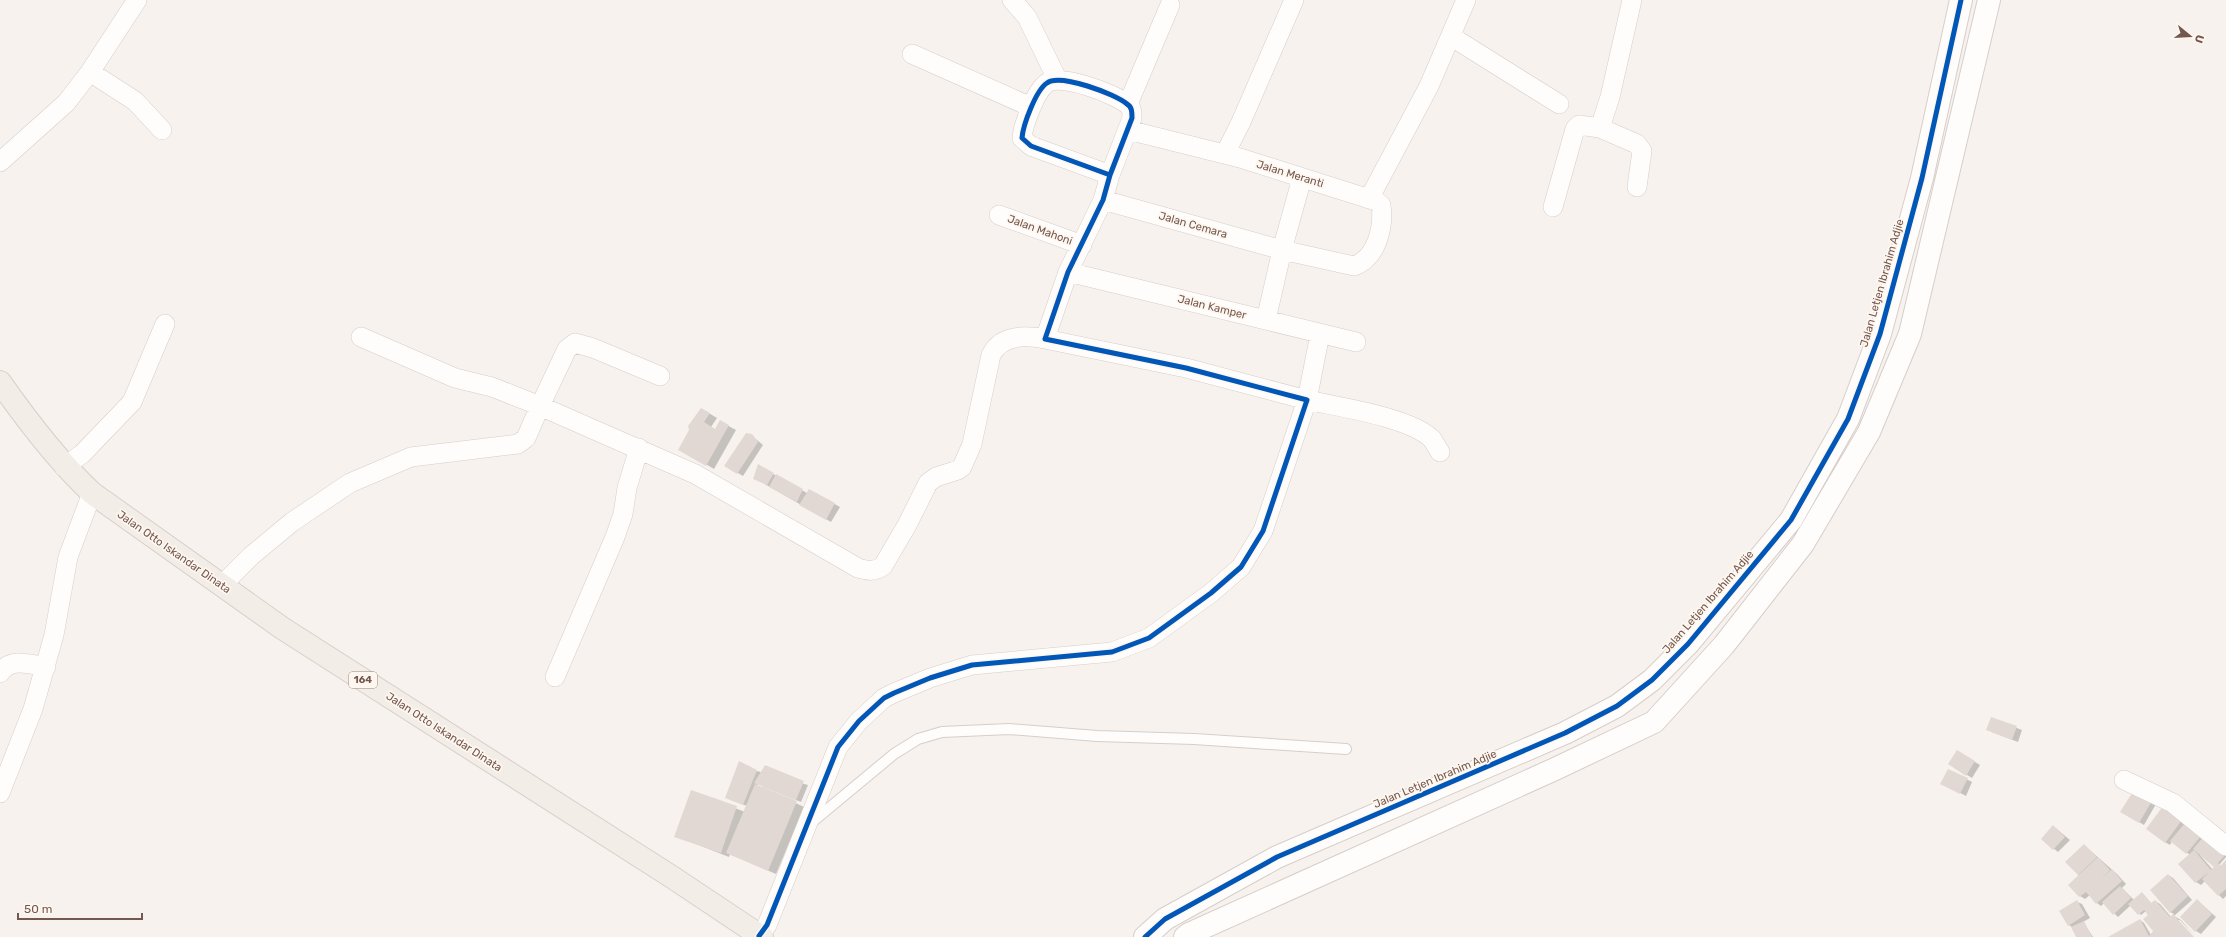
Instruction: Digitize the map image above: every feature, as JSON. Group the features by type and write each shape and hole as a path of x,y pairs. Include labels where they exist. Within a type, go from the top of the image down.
{"main road":[{"name":"Jalan Otto Iskandar Dinata","path":"0,382 28,423 64,467 92,493 282,628 672,877 761,936"}],"street":[{"path":"0,162 66,103 90,72 137,0"},
{"path":"1012,0 1027,17 1057,79"},
{"path":"1225,154 1241,122 1294,0"},
{"path":"1369,199 1401,142 1452,37 1466,0"},
{"path":"1600,128 1610,97 1632,0"},
{"name":"Jalan Letjen Ibrahim Adjie","path":"1145,937 1165,919 1277,857 1565,733 1617,706 1652,680 1688,644 1791,520 1848,419 1880,334 1922,178 1961,0"},
{"path":"1185,937 1555,769 1654,722 1724,645 1803,544 1869,432 1910,334 1988,0"},
{"path":"1128,104 1170,5"},
{"path":"1452,37 1559,104"},
{"path":"912,54 1031,107"},
{"path":"90,72 135,101 162,130"},
{"path":"1045,339 1068,272 1103,200 1110,175 1132,118 1132,110 1128,104 1092,88 1066,80 1057,79 1046,83 1031,107 1023,129 1022,138 1031,146 1110,175"},
{"path":"1553,207 1575,130 1579,125 1600,128 1637,144 1642,150 1637,187"},
{"name":"Jalan Meranti","path":"1128,130 1225,154 1369,199"},
{"path":"1266,320 1282,250 1302,178"},
{"name":"Jalan Cemara","path":"1103,200 1282,250 1354,266 1370,256 1382,222 1380,205 1369,199"},
{"name":"Jalan Mahoni","path":"999,215 1082,245"},
{"name":"Jalan Kamper","path":"1068,272 1356,342"},
{"path":"64,467 82,454 132,402 165,324"},
{"path":"761,936 767,925 838,747 859,721 884,698 930,678 972,665 1112,652 1149,638 1211,593 1241,567 1263,531 1307,400 1320,334"},
{"path":"361,337 455,378 498,388 639,448 695,474 858,568 868,571 877,570 883,566 907,525 928,483 936,476 958,470 962,467 972,444 991,355 994,349 1001,342 1018,337 1045,339 1186,368 1307,400 1384,417 1418,430 1432,439 1440,452"},
{"path":"221,586 251,556 292,522 350,483 411,457 522,442 567,349 575,343 593,348 660,376"},
{"path":"555,678 615,537 623,514 627,488 639,448"},
{"path":"0,793 6,760 33,709 46,667 68,557 92,493"},
{"path":"0,673 5,666 18,662 46,667"},
{"path":"2124,780 2172,803 2226,846"}],"lane":[{"path":"806,828 894,754 918,739 942,732 1009,729 1097,736 1194,739 1346,749"}],"building":[{"path":"701,408 710,413 704,422 715,429 720,420 729,425 706,466 678,450 689,430 688,426"},
{"path":"746,433 752,434 758,442 737,474 724,466"},
{"path":"758,464 774,473 767,485 753,479"},
{"path":"776,474 803,489 797,502 769,487"},
{"path":"809,489 835,503 826,520 799,505"},
{"path":"1991,717 2017,726 2012,740 1986,730"},
{"path":"1957,750 1975,761 1966,776 1948,764"},
{"path":"739,761 757,770 743,805 725,798"},
{"path":"765,765 804,781 796,800 754,783"},
{"path":"1948,769 1968,778 1960,794 1940,784"},
{"path":"755,784 797,801 768,871 726,853"},
{"path":"691,790 737,806 721,853 674,837"},
{"path":"2134,790 2152,801 2139,823 2120,812"},
{"path":"2163,806 2182,820 2165,843 2146,829"},
{"path":"2185,823 2201,836 2186,854 2170,841"},
{"path":"2053,825 2065,837 2053,850 2041,839"},
{"path":"2205,835 2226,854 2218,863 2220,866 2226,860 2226,889 2218,896 2202,879 2209,872 2195,883 2178,864 2194,850 2211,870 2214,867 2193,849"},
{"path":"2084,844 2097,857 2078,875 2065,862"},
{"path":"2098,857 2110,870 2100,880 2112,869 2122,881 2096,904 2086,892 2079,897 2068,885"},
{"path":"2168,874 2188,896 2170,913 2150,890"},
{"path":"2120,886 2131,898 2113,915 2102,902"},
{"path":"2142,892 2151,903 2155,900 2170,917 2173,914 2194,937 2108,937 2140,919 2149,936 2153,931 2143,919 2148,915 2144,910 2138,915 2128,904"},
{"path":"2197,899 2212,914 2195,932 2180,917"},
{"path":"2077,900 2085,915 2068,926 2059,911"},
{"path":"2084,921 2092,937 2076,937 2071,927"}],"cycle path":[{"path":"1145,937 1165,919 1277,857 1565,733 1617,706 1652,680 1688,644 1791,520 1848,419 1880,334 1922,178 1961,0"},
{"path":"759,936 767,925 838,747 859,721 884,698 930,678 972,665 1112,652 1149,638 1211,593 1241,567 1263,531 1307,400 1186,368 1045,339 1068,272 1103,200 1110,175 1132,118 1129,105 1100,90 1063,81 1047,83 1039,93 1031,108 1022,138 1031,146 1110,175"}]}
